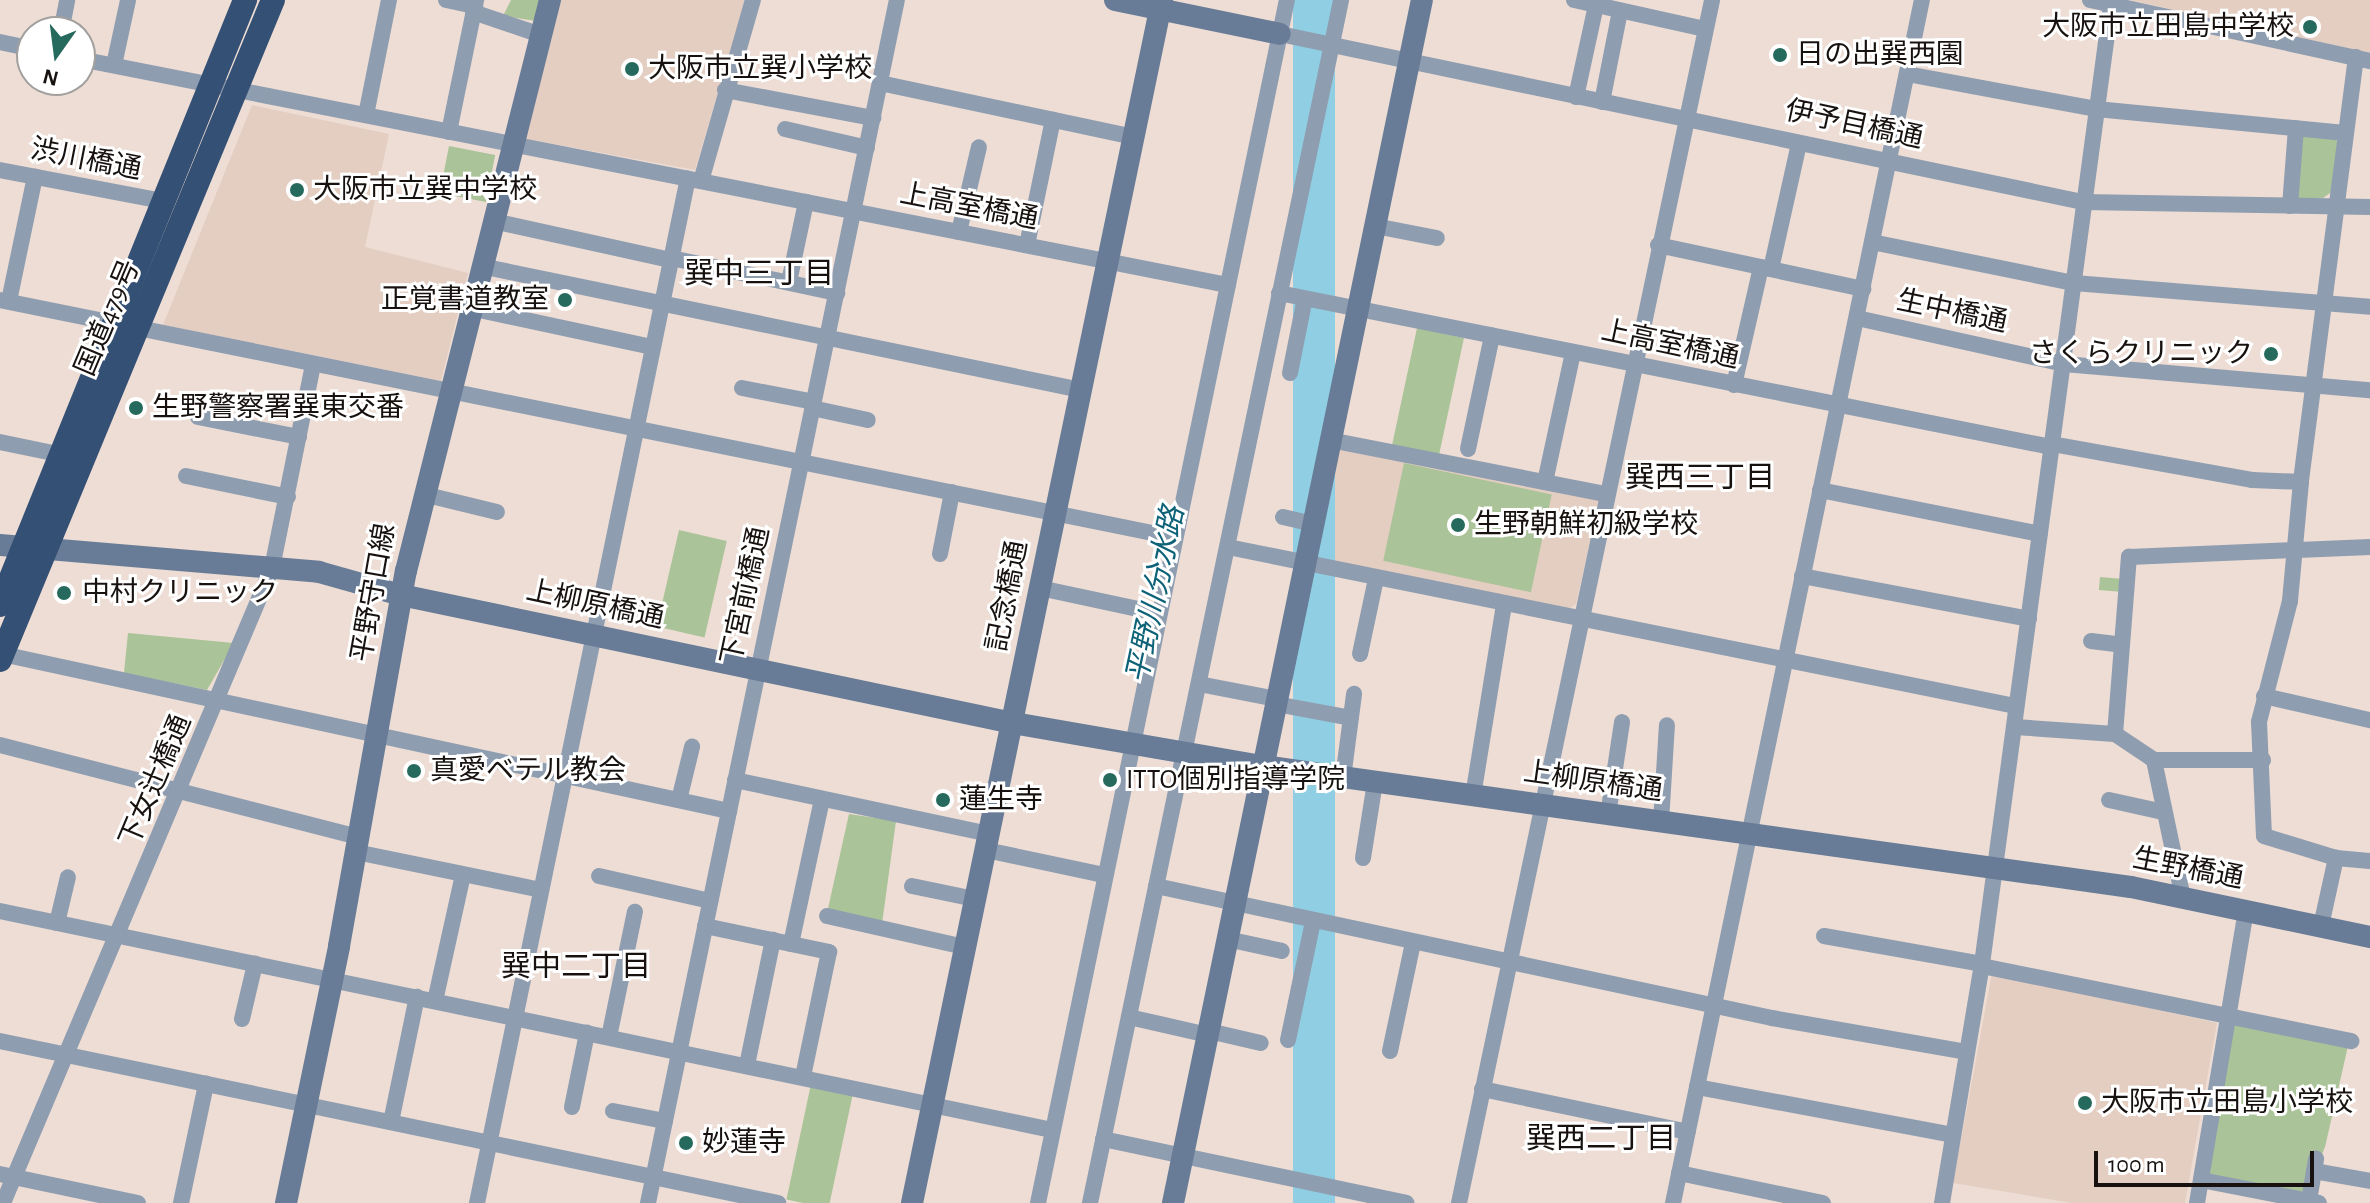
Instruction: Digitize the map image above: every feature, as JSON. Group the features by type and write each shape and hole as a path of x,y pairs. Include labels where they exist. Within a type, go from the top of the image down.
{"highway":[{"name":"国道479号","path":"0,605 58,454 125,325 163,201 245,0"},
{"name":"国道479号","path":"1,657 22,547 238,89 273,0"}],"street":[{"path":"114,65 128,0"},
{"path":"366,115 389,0"},
{"path":"446,0 475,6 541,35"},
{"name":"平野守口線","path":"286,1203 308,1105 378,736 401,595 423,494 550,0"},
{"path":"477,1203 671,259 753,0"},
{"name":"下宮前橋通","path":"648,1203 897,0"},
{"path":"1115,0 1161,5 1280,34"},
{"path":"1038,1203 1172,537 1287,0"},
{"path":"1090,1203 1341,0"},
{"path":"1173,1203 1422,0"},
{"path":"1574,0 1705,29"},
{"path":"1459,1203 1632,364 1712,0"},
{"path":"1673,1203 1922,0"},
{"path":"2090,0 2363,59 2345,133 2293,550 2290,601 2259,722 2264,836 2336,858 2370,861"},
{"name":"記念橋通","path":"912,1203 1161,5"},
{"path":"1576,97 1596,5"},
{"path":"1942,1203 1982,965 2111,5"},
{"path":"449,132 475,6"},
{"path":"1602,102 1620,11"},
{"name":"伊予目橋通","path":"1280,34 2083,202 2370,207"},
{"name":"上高室橋通","path":"96,62 1228,285"},
{"path":"1907,74 2096,109 2345,133"},
{"path":"880,83 1134,137"},
{"path":"725,90 873,118"},
{"path":"1027,245 1053,120"},
{"path":"2290,206 2296,128"},
{"path":"785,129 867,148"},
{"path":"1734,385 1799,144"},
{"path":"959,232 979,147"},
{"name":"渋川橋通","path":"0,170 163,201"},
{"path":"35,177 4,301 1172,537"},
{"path":"789,282 806,202"},
{"path":"493,221 837,293"},
{"path":"1375,226 1437,238"},
{"path":"1872,242 2074,283 2370,307"},
{"path":"1658,245 1863,289"},
{"path":"481,266 661,306 1081,390"},
{"name":"上高室橋通","path":"1279,293 1837,406 2052,446 2252,480 2301,482"},
{"path":"1290,373 1305,298"},
{"path":"470,308 652,347"},
{"name":"生中橋通","path":"1857,318 2064,364 2370,390"},
{"path":"1468,449 1492,336"},
{"path":"1545,482 1573,352"},
{"name":"下女辻橋通","path":"3,1203 7,1175 68,1056 272,568 313,365"},
{"path":"742,388 868,420"},
{"path":"198,417 299,437"},
{"path":"1330,440 1606,494"},
{"path":"0,442 58,454"},
{"path":"186,476 288,497"},
{"path":"1820,490 2040,534"},
{"path":"940,554 952,492"},
{"path":"423,494 497,512"},
{"path":"1283,517 1314,524"},
{"name":"上柳原橋通","path":"22,547 319,572 401,595 1013,723 1343,778 1993,869"},
{"path":"1228,547 1784,662 2015,706"},
{"path":"2115,734 2129,557 2370,547"},
{"path":"1802,576 2029,619"},
{"path":"1360,654 1376,579"},
{"path":"1040,588 1157,613"},
{"path":"1473,796 1504,604"},
{"path":"2091,641 2122,645"},
{"path":"1,657 729,811"},
{"path":"1199,684 1351,718"},
{"path":"1343,778 1354,694"},
{"path":"2264,696 2370,720"},
{"path":"1608,815 1622,722"},
{"path":"1661,822 1667,725"},
{"path":"2015,727 2066,735 2115,734 2154,760 2263,760"},
{"path":"0,745 179,792 463,875 541,890"},
{"path":"679,800 692,747"},
{"path":"2154,760 2183,898"},
{"path":"735,780 822,799 1104,875"},
{"path":"1363,858 1375,782"},
{"path":"791,944 822,799"},
{"path":"2109,800 2163,812"},
{"path":"2321,926 2336,858"},
{"name":"生野橋通","path":"1993,869 2183,898 2370,937"},
{"path":"435,1001 463,875"},
{"path":"599,876 710,901"},
{"path":"57,923 68,877"},
{"path":"912,886 975,899"},
{"path":"1156,886 1714,1006 1966,1052"},
{"path":"2197,1203 2224,1018 2246,910"},
{"path":"0,911 1052,1130"},
{"path":"609,1037 635,912"},
{"path":"827,916 965,947"},
{"path":"1288,1040 1313,921"},
{"path":"705,926 829,952 803,1076"},
{"path":"1824,936 1982,965 2224,1018 2351,1041"},
{"path":"1227,939 1282,951"},
{"path":"747,1065 773,940"},
{"path":"1390,1051 1413,943"},
{"path":"242,1019 255,964"},
{"path":"391,1122 417,997"},
{"path":"1129,1017 1261,1043"},
{"path":"572,1107 587,1033"},
{"path":"0,1041 778,1203"},
{"path":"181,1203 206,1084"},
{"path":"1697,1087 1953,1135"},
{"path":"1482,1089 1688,1132"},
{"path":"613,1111 665,1121"},
{"path":"1103,1139 1406,1203"},
{"path":"2201,1180 2314,1202 2315,1165 2370,1181"},
{"path":"1679,1173 1823,1203"},
{"path":"7,1175 138,1203"}],"shaded area":[{"name":"大阪市立巽小学校","path":"556,0 745,0 695,170 521,138"},
{"name":"大阪市立田島中学校","path":"2130,0 2370,0 2370,53"},
{"name":"大阪市立巽中学校","path":"252,105 389,134 365,247 468,273 441,381 163,325"},
{"name":"生野朝鮮初級学校","path":"1338,447 1600,496 1576,604 1569,609 1320,560 1316,554"},
{"name":"大阪市立田島小学校","path":"1992,973 2217,1023 2185,1203 2072,1203 1953,1183"}],"green space":[{"path":"511,0 541,0 536,21 503,16"},
{"path":"2303,134 2333,137 2340,144 2333,191 2323,198 2295,198"},
{"path":"449,146 495,155 486,202 440,193"},
{"path":"1417,328 1464,338 1439,457 1392,447"},
{"path":"1404,463 1552,494 1531,592 1383,561"},
{"path":"679,530 727,541 704,637 657,626"},
{"path":"2100,577 2121,579 2120,592 2099,590"},
{"path":"128,633 234,643 207,690 124,673"},
{"path":"849,814 896,821 882,924 827,913"},
{"path":"2230,1024 2348,1046 2325,1147 2305,1194 2207,1174"},
{"path":"811,1084 853,1093 830,1203 786,1199"}],"water":[{"path":"1293,0 1335,0 1335,1203 1293,1203"}],"place":[{"name":"大阪市立田島中学校","path":"2310,27"},
{"name":"日の出巽西園","path":"1780,55"},
{"name":"大阪市立巽小学校","path":"632,69"},
{"name":"大阪市立巽中学校","path":"297,190"},
{"name":"正覚書道教室","path":"565,300"},
{"name":"さくらクリニック","path":"2271,354"},
{"name":"生野警察署巽東交番","path":"136,408"},
{"name":"生野朝鮮初級学校","path":"1458,525"},
{"name":"中村クリニック","path":"64,593"},
{"name":"真愛ベテル教会","path":"414,771"},
{"name":"ITTO個別指導学院","path":"1110,780"},
{"name":"蓮生寺","path":"943,800"},
{"name":"大阪市立田島小学校","path":"2085,1103"},
{"name":"妙蓮寺","path":"686,1143"}],"district":[{"name":"巽中三丁目","path":"759,274"},
{"name":"巽西三丁目","path":"1700,478"},
{"name":"巽中二丁目","path":"576,967"},
{"name":"巽西二丁目","path":"1601,1139"}],"water label":[{"name":"平野川分水路","path":"1156,595"}]}
